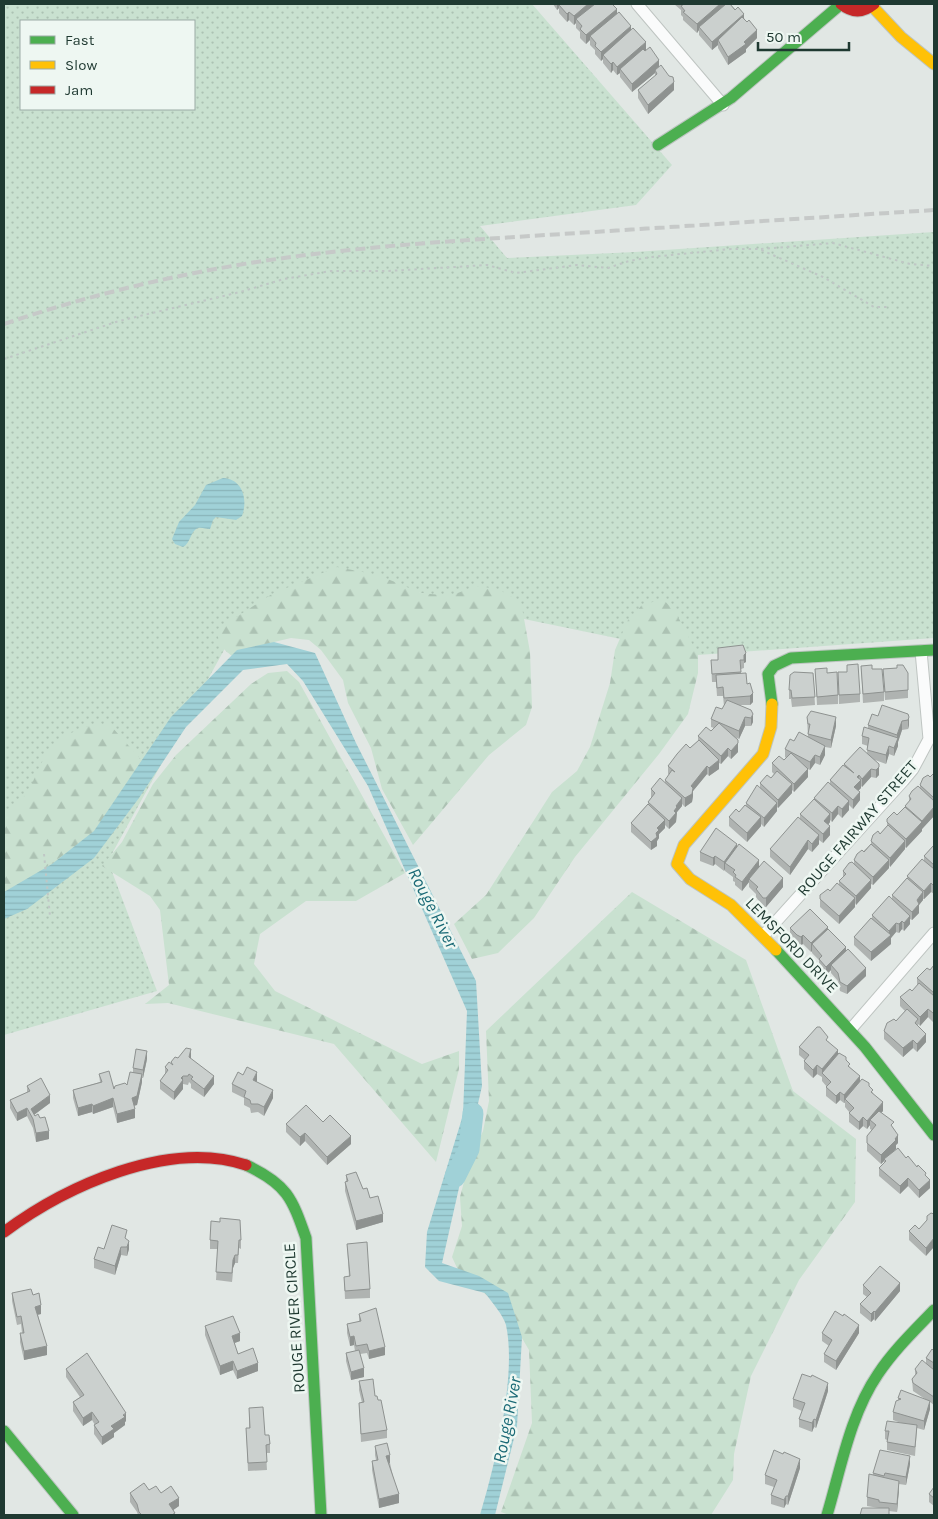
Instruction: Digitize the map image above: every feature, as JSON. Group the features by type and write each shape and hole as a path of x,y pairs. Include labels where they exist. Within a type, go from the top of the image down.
{"street":[{"path":"637,4 723,105"},
{"path":"658,145 701,121 723,105 841,4 852,11 866,10 873,5 891,30 913,50 934,64"},
{"name":"LEMSFORD DRIVE","path":"934,650 791,658 777,664 770,670 768,684 772,700 771,724 763,754 684,846 677,864 692,883 737,909 763,936 851,1029 908,1099 934,1135"},
{"name":"ROUGE FAIRWAY STREET","path":"763,936 903,781 920,756 929,739 921,651"},
{"path":"851,1029 934,932"},
{"name":"ROUGE RIVER CIRCLE","path":"4,1232 26,1215 82,1185 112,1174 176,1161 209,1157 239,1163 264,1173 281,1187 295,1204 306,1238 321,1515"},
{"path":"827,1515 856,1418 872,1384 889,1358 934,1310"},
{"path":"4,1431 73,1515"}],"path":[{"path":"4,359 111,323 314,273 487,265 516,273 566,266 608,268 650,257 731,249 759,249 833,243 910,264 934,266"},
{"path":"759,249 823,277 874,308 888,307"},
{"path":"44,854 50,916"}],"green space":[{"path":"4,4 532,4 672,165 636,205 480,226 507,258 635,252 934,232 934,638 698,655 524,619 369,580 240,621 108,861 157,991 4,1035"},
{"path":"337,567 378,575 421,593 450,596 476,586 498,589 521,602 530,652 532,707 526,725 489,755 413,845 382,789 371,748 348,703 343,680 321,650 309,640 291,638 274,642 243,662 228,653 219,640 218,629 272,594"},
{"path":"663,599 676,613 698,655 698,673 688,714 659,754 575,857 534,918 498,953 472,959 454,924 486,895 552,792 577,771 590,747 610,683 615,650 628,620 642,605"},
{"path":"287,671 299,682 405,873 356,901 306,901 260,934 254,964 275,991 422,1064 459,1051 459,1069 436,1162 334,1044 168,1003 145,1004 169,985 160,910 150,896 102,866 122,842 153,784 176,755 251,684 268,673"},
{"path":"98,723 111,726 145,764 97,832 4,896 4,814 22,799 48,752 58,741 70,733"},
{"path":"632,892 746,960 793,1091 856,1139 855,1202 799,1280 751,1376 734,1454 733,1480 711,1515 509,1515 501,1512 532,1423 529,1350 507,1313 458,1270 452,1257 462,1226 460,1197 469,1163 483,1131 489,1101 486,1031"}],"water":[{"path":"223,478 235,482 242,491 244,510 242,516 236,520 216,517 210,529 199,528 195,530 188,543 183,547 175,544 172,539 179,522 195,505 206,485"},
{"path":"274,642 315,653 356,743 476,981 482,1086 442,1263 479,1276 508,1293 522,1337 517,1426 495,1515 480,1515 498,1446 507,1394 509,1346 505,1321 485,1293 439,1281 425,1267 427,1232 463,1115 467,1011 368,786 303,681 287,664 243,670 186,727 139,798 94,858 27,909 4,919 4,892 52,864 94,831 171,717 237,650"}],"building":[{"path":"560,4 588,4 574,16 569,12 567,14"},
{"path":"595,4 612,4 617,9 586,35 580,29 582,26 576,19"},
{"path":"684,4 720,4 697,24 683,12 685,11 681,6"},
{"path":"726,4 730,4 735,10 738,7 744,14 712,42 699,27"},
{"path":"619,12 631,26 601,52 595,46 596,43 590,36"},
{"path":"742,17 747,22 749,20 757,30 744,42 746,44 728,57 718,40"},
{"path":"633,28 646,42 617,67 613,62 611,64 603,55"},
{"path":"650,47 659,60 632,84 620,69 643,49 645,51"},
{"path":"661,65 669,76 673,77 674,82 648,105 638,90 657,74 655,70"},
{"path":"743,645 746,653 744,660 740,660 741,672 712,674 711,660 718,660 718,648"},
{"path":"858,664 860,694 839,695 838,672 847,672 847,665"},
{"path":"872,665 872,669 882,669 884,692 863,694 861,666"},
{"path":"897,665 903,665 908,673 908,690 885,692 883,669 897,668"},
{"path":"827,668 827,673 837,672 838,695 817,697 815,669"},
{"path":"794,672 813,673 815,697 792,698 791,690 789,690 790,675"},
{"path":"746,673 747,684 750,683 753,693 750,696 724,698 723,687 717,688 716,675"},
{"path":"727,700 751,710 753,714 751,718 745,717 739,731 711,719 716,707 722,709"},
{"path":"882,705 908,714 908,720 902,721 897,735 868,725 872,714 878,716"},
{"path":"811,711 836,717 831,740 808,734 810,724 808,724 807,717"},
{"path":"719,723 738,740 738,743 731,751 728,748 721,756 698,736 706,727 711,731"},
{"path":"864,727 898,738 894,748 889,746 886,755 867,750 869,738 862,736"},
{"path":"799,732 825,746 820,757 815,755 810,762 785,749 790,739 794,741"},
{"path":"699,740 719,760 709,768 707,766 691,786 693,788 692,794 685,798 665,780 672,770 675,772 668,766 686,744 690,748"},
{"path":"860,747 879,764 879,767 876,770 871,769 862,779 859,775 857,777 861,780 854,787 860,792 853,800 830,780 843,765 854,773 844,764"},
{"path":"791,753 808,769 794,784 772,763 779,756 784,760"},
{"path":"777,771 792,784 778,800 760,783 767,775 771,778"},
{"path":"934,773 934,798 920,785 923,778 928,775 930,777"},
{"path":"660,778 682,798 674,811 676,813 669,821 648,802 655,793 651,789"},
{"path":"828,782 849,801 842,809 838,806 832,813 814,798"},
{"path":"757,785 777,803 764,818 746,803"},
{"path":"918,786 934,801 934,807 922,821 905,806 911,799 909,796 912,791"},
{"path":"814,799 830,814 824,821 830,826 823,834 800,814"},
{"path":"648,804 665,820 657,828 659,830 656,833 657,837 651,842 631,823"},
{"path":"745,805 761,817 747,833 729,817 736,809 739,812"},
{"path":"905,807 922,822 906,839 887,822 887,819 894,812 897,815"},
{"path":"798,817 819,835 812,844 808,840 790,867 770,849"},
{"path":"888,825 905,841 890,858 871,841 873,835 878,831 880,834"},
{"path":"716,828 737,844 724,862 715,856 713,858 700,852"},
{"path":"739,844 759,860 742,882 735,877 736,875 733,872 735,870 725,863"},
{"path":"871,844 889,860 873,877 854,860 857,854 862,850 864,852"},
{"path":"934,845 934,865 924,856"},
{"path":"922,859 934,869 934,886 931,883 924,891 907,876"},
{"path":"764,861 783,878 766,898 763,898 756,889 758,887 749,879"},
{"path":"852,862 871,880 856,896 839,881 846,874 843,871"},
{"path":"907,878 923,892 917,900 919,904 912,912 892,895"},
{"path":"837,883 855,898 839,916 820,899 820,895 828,889 830,891"},
{"path":"889,896 910,916 904,923 902,921 899,924 896,923 889,931 872,915"},
{"path":"810,909 828,927 811,943 803,935 801,937 797,935 790,928"},
{"path":"871,918 891,935 871,952 854,937"},
{"path":"828,929 846,947 826,967 819,959 822,956 812,944"},
{"path":"848,949 866,968 847,986 840,982 838,973 831,965"},
{"path":"934,965 934,993 917,978 927,968 930,970"},
{"path":"919,983 934,996 934,1012 928,1009 920,1017 900,997 910,989 912,991"},
{"path":"907,1009 918,1019 915,1023 926,1034 917,1044 913,1040 903,1048 884,1031 887,1023 894,1019 896,1021"},
{"path":"817,1027 820,1027 828,1037 826,1040 838,1050 822,1069 817,1065 813,1070 804,1061 809,1055 799,1047"},
{"path":"186,1048 191,1049 189,1057 214,1076 204,1089 191,1079 193,1077 189,1074 188,1076 183,1076 181,1078 183,1080 174,1092 160,1081 168,1070 165,1067 169,1062 173,1065 171,1062 175,1057 178,1058"},
{"path":"136,1049 147,1051 143,1070 133,1068"},
{"path":"839,1053 846,1057 850,1064 848,1066 860,1076 844,1095 840,1092 836,1096 826,1087 831,1082 822,1073"},
{"path":"247,1067 257,1072 253,1080 273,1090 264,1107 258,1104 251,1104 250,1100 244,1097 246,1091 232,1084 238,1072 243,1075"},
{"path":"109,1071 114,1089 115,1086 125,1083 127,1085 130,1072 142,1074 137,1096 132,1098 135,1109 117,1114 113,1098 93,1106 92,1104 78,1108 73,1090 102,1082 99,1074"},
{"path":"41,1078 50,1095 31,1109 35,1116 38,1114 40,1118 45,1117 49,1131 36,1133 33,1119 27,1108 17,1113 10,1100 30,1091 27,1086"},
{"path":"862,1079 869,1083 873,1090 871,1092 883,1102 867,1121 863,1117 859,1122 849,1113 854,1108 845,1099"},
{"path":"306,1105 323,1122 330,1115 351,1136 327,1157 305,1133 300,1137 286,1124"},
{"path":"879,1111 894,1122 891,1125 898,1135 896,1140 881,1155 867,1143 867,1136 876,1125 870,1120"},
{"path":"898,1148 906,1158 908,1156 917,1167 918,1165 926,1173 925,1175 930,1180 919,1190 908,1178 900,1186 879,1168 886,1161 884,1159"},
{"path":"356,1172 363,1189 367,1188 370,1198 378,1196 383,1214 356,1221 345,1182 348,1181 346,1175"},
{"path":"931,1213 934,1214 934,1238 926,1248 909,1231 915,1225 919,1229"},
{"path":"220,1218 240,1220 241,1240 239,1240 238,1255 235,1255 233,1260 232,1273 216,1272 218,1241 210,1240 211,1221 220,1222"},
{"path":"112,1225 127,1230 125,1238 129,1241 127,1247 121,1247 115,1266 94,1259 98,1247 104,1249"},
{"path":"367,1242 370,1289 345,1291 344,1277 350,1276 347,1244"},
{"path":"880,1266 900,1283 875,1312 871,1314 860,1304 871,1293 863,1285"},
{"path":"31,1289 33,1295 39,1293 41,1305 35,1307 47,1346 24,1351 20,1333 24,1333 21,1316 17,1317 12,1293"},
{"path":"376,1308 385,1347 369,1351 367,1344 356,1346 354,1336 350,1337 347,1324 361,1321 359,1314"},
{"path":"835,1311 843,1316 844,1314 859,1325 836,1361 824,1354 832,1340 822,1333"},
{"path":"233,1316 240,1333 232,1336 238,1354 253,1348 258,1363 237,1371 233,1361 220,1366 205,1326"},
{"path":"932,1349 934,1351 934,1363 926,1358"},
{"path":"359,1350 364,1368 351,1372 346,1353"},
{"path":"87,1353 126,1413 123,1415 125,1417 111,1426 114,1429 102,1437 94,1425 99,1422 92,1412 83,1418 73,1402 84,1395 66,1369"},
{"path":"922,1360 934,1370 934,1397 913,1383 912,1379 917,1373 915,1369"},
{"path":"802,1374 811,1377 812,1375 828,1383 816,1420 814,1419 812,1423 799,1419 805,1403 793,1399"},
{"path":"373,1379 375,1396 377,1396 378,1400 381,1400 387,1430 361,1434 359,1403 364,1402 359,1381"},
{"path":"901,1390 930,1401 924,1421 893,1412 896,1401 901,1399 898,1398"},
{"path":"263,1407 265,1435 269,1435 270,1444 266,1445 267,1462 248,1463 246,1428 250,1428 249,1408"},
{"path":"887,1421 917,1425 915,1447 887,1442 889,1431 885,1431"},
{"path":"387,1443 390,1455 386,1456 399,1494 379,1499 372,1461 378,1460 375,1446"},
{"path":"774,1450 800,1459 788,1496 784,1500 771,1495 777,1480 765,1475"},
{"path":"880,1450 910,1456 906,1477 885,1473 884,1476 873,1473"},
{"path":"869,1474 899,1481 897,1504 879,1502 879,1500 867,1497"},
{"path":"144,1483 149,1490 156,1486 161,1493 171,1486 179,1498 169,1504 175,1513 172,1515 142,1515 130,1493"},
{"path":"934,1487 934,1498 929,1494"},
{"path":"862,1508 889,1508 889,1515 860,1515"}],"waterway":[{"name":"Rouge River","path":"455,1177 469,1149 473,1113"}],"railway":[{"path":"4,324 73,302 142,284 213,269 319,253 457,241 934,210"}],"traffic: fast":[{"path":"658,145 731,98 841,4"},
{"path":"772,704 768,674 774,666 791,658 934,650"},
{"path":"776,950 865,1047 934,1135"},
{"path":"246,1165 271,1179 286,1194 292,1202 306,1238 321,1515"},
{"path":"827,1515 847,1442 868,1390 904,1341 934,1310"},
{"path":"4,1431 73,1515"}],"traffic: slow":[{"path":"872,6 901,37 934,64"},
{"path":"772,704 771,727 763,754 684,845 677,864 690,879 731,905 776,950"}],"traffic: jam":[{"path":"841,4 849,9 858,11 874,4"},
{"path":"4,1232 57,1198 119,1172 152,1163 184,1158 216,1159 246,1165"}]}
